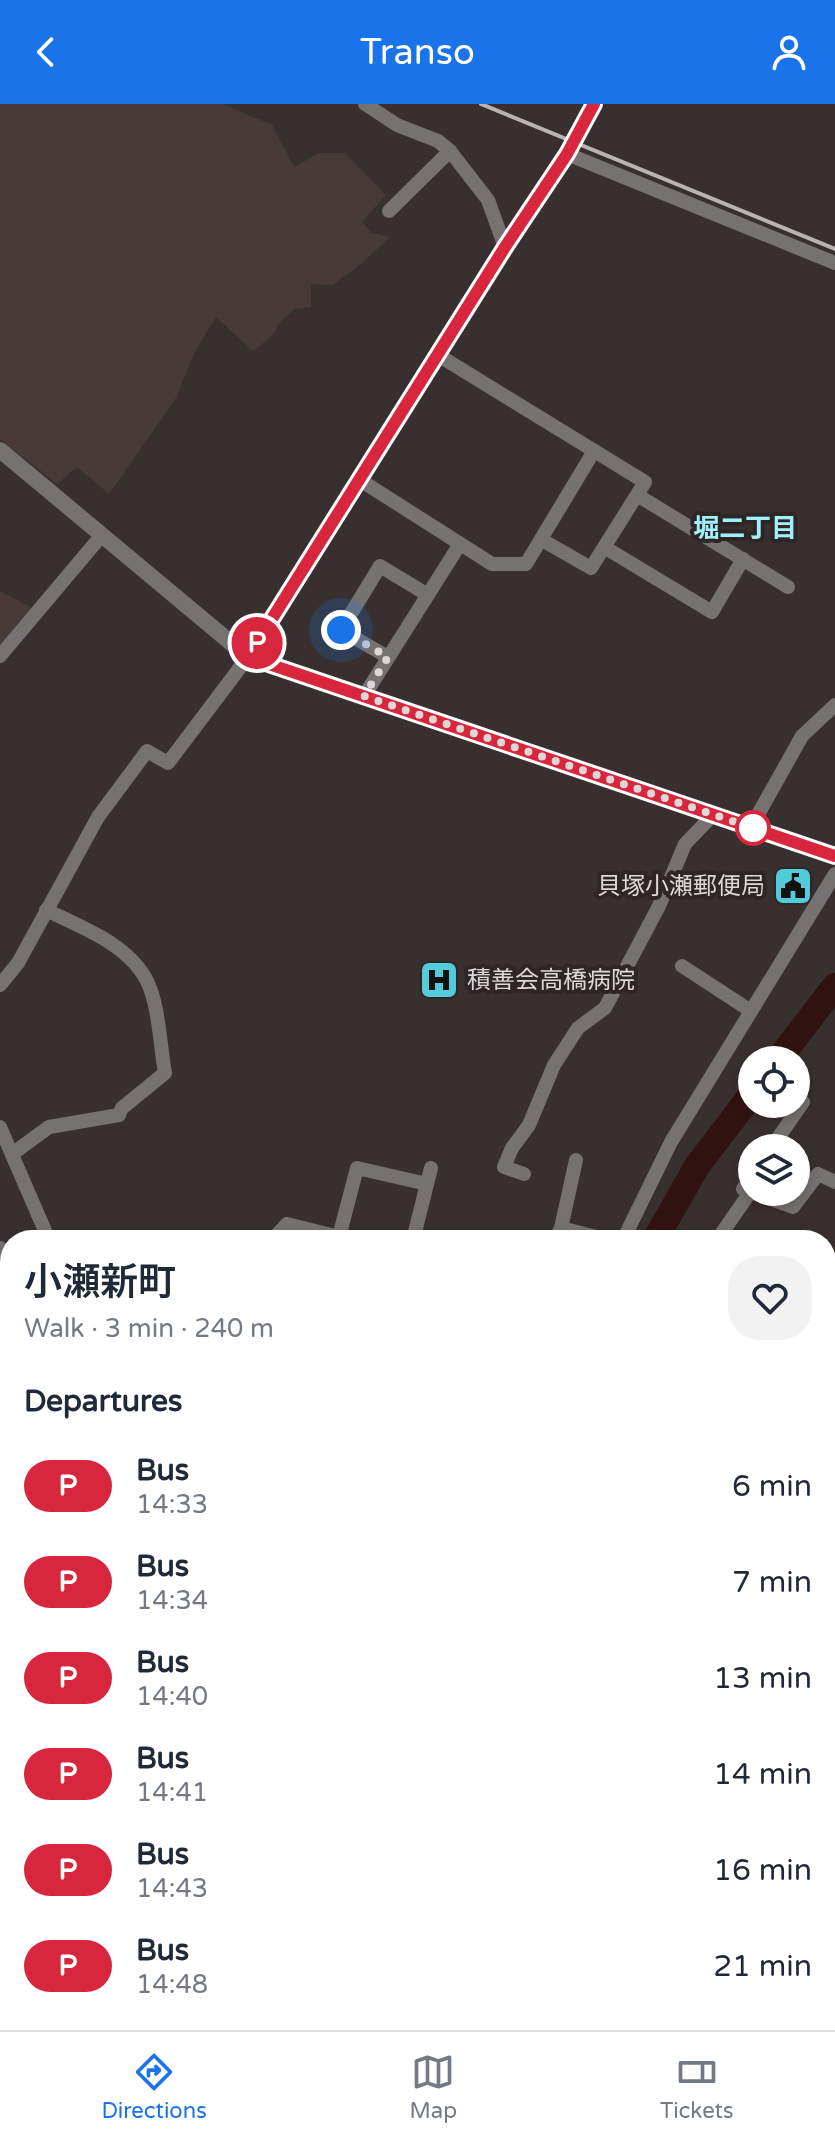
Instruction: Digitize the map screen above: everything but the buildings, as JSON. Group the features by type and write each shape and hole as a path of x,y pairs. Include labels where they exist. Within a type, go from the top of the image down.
{"street":[{"path":"365,104 397,125 438,141 450,151 488,200 505,247"},
{"path":"0,985 18,963 98,817 147,751 168,763 248,657 570,148 594,104"},
{"path":"570,148 835,263"},
{"path":"389,211 450,151"},
{"path":"438,355 645,482 591,568 542,540"},
{"path":"0,450 248,657 835,856"},
{"path":"360,480 492,564 526,564 594,451"},
{"path":"637,495 788,587"},
{"path":"0,656 102,535"},
{"path":"364,696 460,544"},
{"path":"604,547 712,612 743,559"},
{"path":"388,657 341,630 380,566 428,595"},
{"path":"751,827 802,736 835,705"},
{"path":"524,1174 504,1167 512,1148 529,1125 554,1065 578,1028 605,1008 659,906 685,844 713,815"},
{"path":"628,1230 671,1142 835,874"},
{"path":"12,1154 49,1127 119,1115 122,1108 165,1073 152,997 146,980 128,956 94,934 46,910"},
{"path":"682,966 751,1011"},
{"path":"0,1127 45,1230"},
{"path":"559,1230 576,1160"},
{"path":"346,1230 357,1168 427,1184"},
{"path":"416,1230 431,1168"},
{"path":"810,1185 818,1174 835,1182"},
{"path":"722,1230 738,1196"},
{"path":"281,1230 287,1224 312,1230"}],"shaded area":[{"path":"0,104 223,104 272,125 294,167 320,153 345,153 386,195 362,222 372,233 390,237 333,285 311,284 311,307 295,309 281,321 272,336 253,351 216,317 195,351 176,398 109,494 77,467 57,484 0,439"},
{"path":"0,591 34,609 0,649"}],"waterway":[{"path":"789,1046 835,986"},
{"path":"661,1230 697,1166 738,1112"}],"railway":[{"path":"481,104 835,249"}],"bus line":[{"name":"P","path":"594,104 567,154 505,247 248,657 835,856"}],"place":[{"name":"貝塚小瀬郵便局","path":"793,886"},
{"name":"積善会高橋病院","path":"439,980"}],"district":[{"name":"堀二丁目","path":"745,528"}],"route":[{"path":"341,630 388,657 364,696 753,828"}]}
